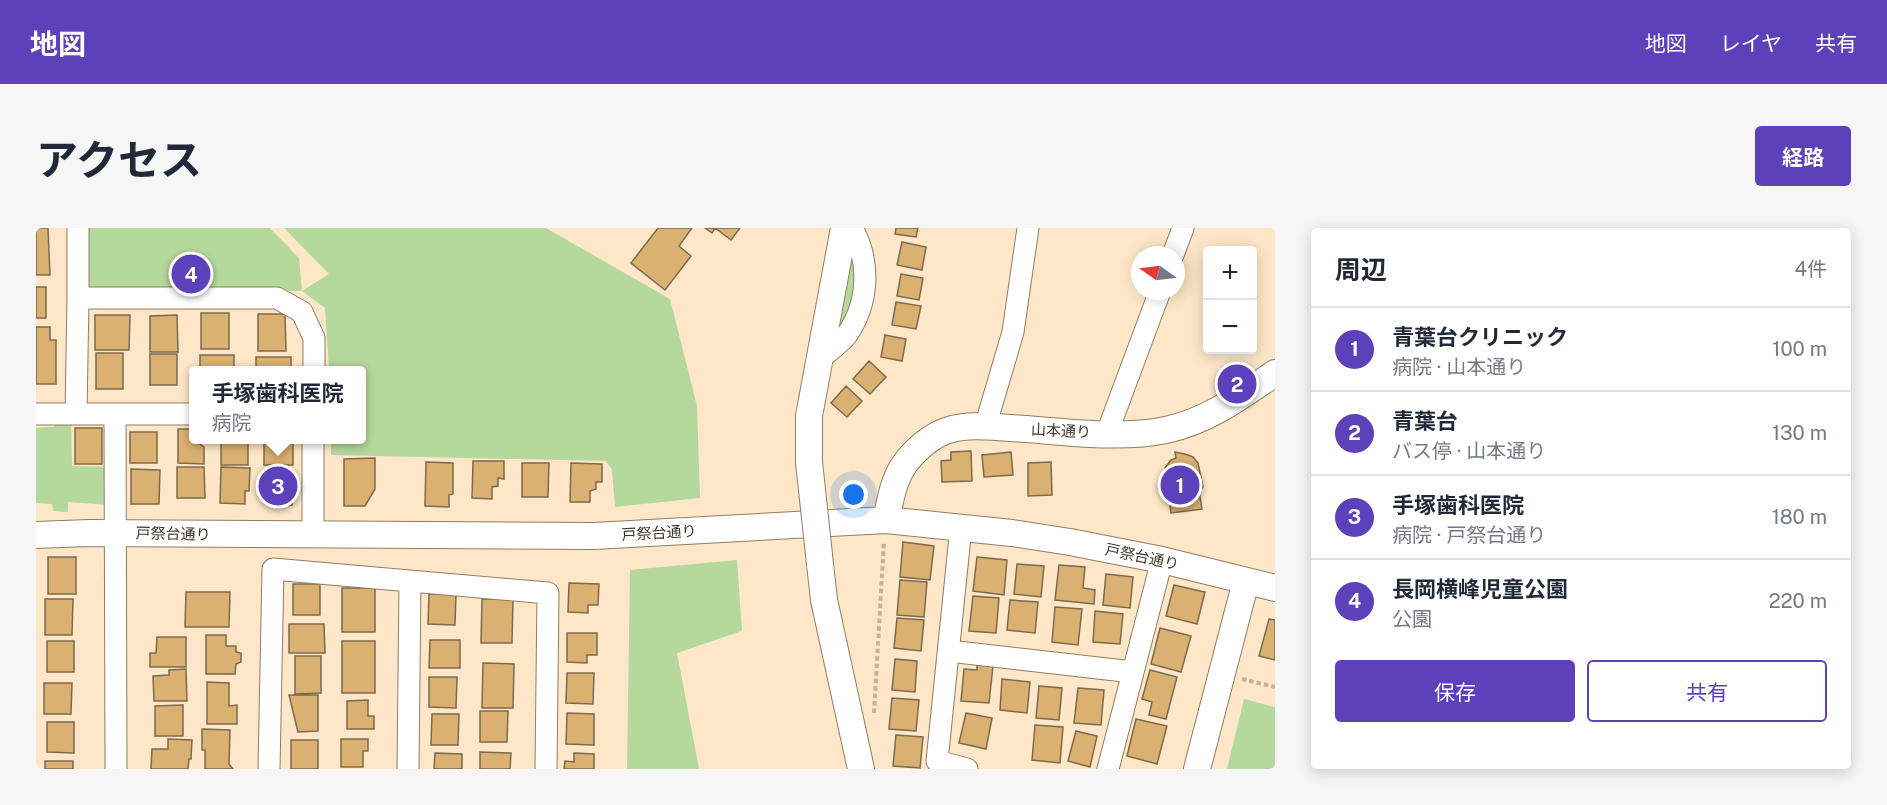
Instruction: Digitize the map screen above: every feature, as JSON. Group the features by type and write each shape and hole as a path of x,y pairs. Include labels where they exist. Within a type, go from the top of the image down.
{"street":[{"path":"76,414 78,228"},
{"path":"844,228 809,416 809,462 824,600 861,769"},
{"path":"821,358 845,337 861,308 866,281 864,261 860,243 852,228"},
{"path":"986,427 1013,332 1028,228"},
{"path":"1176,246 1183,228"},
{"path":"78,298 277,298 302,312 314,338 314,366"},
{"path":"1107,434 1157,300"},
{"name":"山本通り","path":"886,520 896,479 902,468 916,451 936,436 951,429 986,427 1107,434 1138,434 1166,430 1220,411 1275,373"},
{"path":"36,414 189,414"},
{"path":"115,414 116,769"},
{"path":"313,535 314,444"},
{"name":"戸祭台通り","path":"36,535 116,533 594,536 886,520 961,527 1070,542 1162,560 1275,588"},
{"path":"961,527 937,761 967,769"},
{"path":"1108,769 1162,560"},
{"path":"269,769 273,569 548,593 546,769"},
{"path":"1197,769 1246,580"},
{"path":"408,769 410,581"},
{"path":"950,651 1133,672"}],"path":[{"path":"873,721 886,520"},
{"path":"1221,674 1275,687"}],"green space":[{"path":"83,228 270,228 299,258 302,291 83,289"},
{"path":"284,228 546,228 670,299 697,406 700,498 615,507 612,470 606,461 331,455 331,444 366,444 366,366 329,366 325,308 302,291 329,274"},
{"path":"852,260 855,285 843,325 840,324"},
{"path":"54,419 71,419 72,466 124,467 110,505 68,502 68,512 53,511 52,504 36,503 36,428 54,427"},
{"path":"737,560 742,631 677,653 699,769 627,769 630,570"},
{"path":"1244,699 1275,707 1275,769 1227,769"}],"building":[{"path":"36,228 48,228 50,275 36,275"},
{"path":"658,228 692,228 679,246 691,256 665,290 631,263"},
{"path":"705,228 715,228 712,233"},
{"path":"715,228 740,228 731,240"},
{"path":"896,228 918,228 916,237 895,234"},
{"path":"902,242 926,247 922,270 897,265"},
{"path":"901,274 923,278 919,300 897,296"},
{"path":"36,287 46,287 46,318 36,318"},
{"path":"896,302 921,306 916,329 892,325"},
{"path":"201,313 229,313 229,349 201,349"},
{"path":"258,314 285,314 286,351 258,351"},
{"path":"95,315 130,315 129,350 95,350"},
{"path":"177,315 178,352 150,352 150,316"},
{"path":"36,327 50,327 50,340 56,340 56,384 36,384"},
{"path":"885,335 906,339 902,361 881,357"},
{"path":"96,353 123,353 123,389 96,389"},
{"path":"150,354 177,354 177,385 150,385"},
{"path":"200,355 234,355 234,366 200,366"},
{"path":"256,357 291,357 291,366 256,366"},
{"path":"869,361 886,377 870,394 853,379"},
{"path":"846,386 862,401 847,417 831,403"},
{"path":"75,428 102,428 102,464 75,464"},
{"path":"178,429 189,429 189,444 200,444 204,447 204,464 178,463"},
{"path":"130,432 157,432 157,463 130,463"},
{"path":"221,444 248,444 248,465 221,465"},
{"path":"264,444 293,444 293,465 264,465"},
{"path":"971,451 972,481 942,482 941,461 951,460 951,452"},
{"path":"1011,452 1013,475 984,477 982,455"},
{"path":"1175,452 1193,457 1198,463 1203,487 1199,490 1202,509 1171,513 1165,468 1171,460 1176,458"},
{"path":"375,458 375,489 365,506 344,506 344,459"},
{"path":"473,461 504,461 504,479 498,478 498,486 492,487 492,499 472,498"},
{"path":"426,462 453,463 453,494 449,495 449,507 425,506"},
{"path":"1051,462 1052,495 1028,496 1028,463"},
{"path":"522,463 549,463 548,497 522,497"},
{"path":"571,463 602,464 602,482 596,482 596,489 590,491 590,502 570,502"},
{"path":"177,467 204,467 205,498 177,498"},
{"path":"221,467 250,468 249,491 245,491 245,504 220,503"},
{"path":"131,469 160,470 159,504 131,504"},
{"path":"270,470 293,471 292,505 269,505"},
{"path":"903,542 934,546 930,580 900,577"},
{"path":"48,557 76,557 76,594 48,594"},
{"path":"977,557 1007,560 1004,595 973,591"},
{"path":"1017,564 1044,566 1041,597 1014,594"},
{"path":"1059,565 1085,567 1083,588 1095,590 1094,604 1055,600"},
{"path":"1106,574 1133,577 1130,608 1103,605"},
{"path":"900,580 927,582 924,617 897,615"},
{"path":"569,583 599,584 598,605 588,605 588,613 568,612"},
{"path":"293,584 320,584 320,615 293,615"},
{"path":"1174,585 1205,592 1197,624 1166,616"},
{"path":"342,588 375,588 375,632 342,632"},
{"path":"186,592 230,592 229,627 185,627"},
{"path":"429,594 456,594 455,625 428,624"},
{"path":"973,596 999,598 996,633 969,631"},
{"path":"45,599 73,599 72,635 45,635"},
{"path":"482,599 513,599 512,643 481,643"},
{"path":"1010,600 1038,602 1035,633 1007,630"},
{"path":"1055,607 1082,609 1078,645 1052,642"},
{"path":"1095,611 1123,614 1120,644 1093,642"},
{"path":"897,618 924,620 921,651 894,648"},
{"path":"1269,619 1275,620 1275,660 1259,656"},
{"path":"289,624 324,624 325,653 289,653"},
{"path":"1160,628 1191,636 1181,672 1151,664"},
{"path":"567,633 597,633 597,655 587,655 587,663 567,662"},
{"path":"206,635 226,635 226,646 236,646 236,652 241,653 241,662 236,664 235,674 206,674"},
{"path":"157,637 186,637 186,667 150,667 150,653 156,653"},
{"path":"430,640 460,640 460,668 429,668"},
{"path":"47,641 74,641 74,672 47,672"},
{"path":"342,641 375,641 375,693 342,693"},
{"path":"295,656 321,656 321,693 295,694"},
{"path":"895,659 917,661 915,692 892,690"},
{"path":"483,663 514,664 513,708 482,708"},
{"path":"977,664 993,666 989,703 961,701 964,669 977,670"},
{"path":"186,669 187,701 154,701 153,676 169,675 169,670"},
{"path":"1150,670 1177,677 1166,719 1149,715 1152,702 1142,699"},
{"path":"567,673 594,673 593,704 566,703"},
{"path":"429,677 457,677 456,708 429,707"},
{"path":"1002,679 1030,682 1027,713 1000,710"},
{"path":"207,682 229,683 229,706 237,705 237,724 207,724"},
{"path":"44,683 72,683 71,714 44,714"},
{"path":"1039,686 1062,688 1059,720 1036,718"},
{"path":"1078,688 1104,690 1101,725 1074,723"},
{"path":"289,695 318,695 318,731 298,732"},
{"path":"892,698 919,700 916,731 889,729"},
{"path":"368,700 368,716 374,716 374,729 347,729 347,701"},
{"path":"183,705 183,736 155,736 155,706"},
{"path":"480,711 508,711 507,742 480,742"},
{"path":"567,713 594,714 594,745 566,744"},
{"path":"966,713 992,718 986,749 959,743"},
{"path":"432,714 459,714 458,745 431,745"},
{"path":"1136,719 1167,726 1157,764 1127,756"},
{"path":"47,722 74,722 74,753 47,752"},
{"path":"1035,725 1063,727 1060,763 1032,760"},
{"path":"202,729 230,730 229,764 233,769 205,769"},
{"path":"1076,731 1097,736 1090,767 1068,761"},
{"path":"896,735 923,737 920,768 893,766"},
{"path":"168,739 192,740 188,769 151,769 152,749 168,749"},
{"path":"341,739 368,739 368,751 363,751 363,767 341,767"},
{"path":"291,740 318,740 318,769 291,769"},
{"path":"480,752 511,753 510,769 480,769"},
{"path":"435,753 462,754 462,769 434,769"},
{"path":"574,753 594,754 594,769 564,769 565,761 574,762"},
{"path":"45,761 73,761 73,769 45,769"}],"place":[{"name":"長岡横峰児童公園","path":"191,274"},
{"name":"青葉台","path":"1237,384"},
{"name":"青葉台クリニック","path":"1180,485"},
{"name":"手塚歯科医院","path":"278,486"}]}
